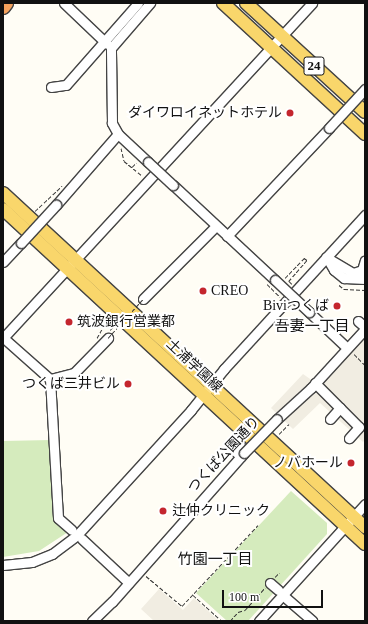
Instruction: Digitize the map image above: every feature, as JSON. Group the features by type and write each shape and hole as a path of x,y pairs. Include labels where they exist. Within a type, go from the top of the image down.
{"highway":[{"path":"3,7 6,3"}],"main road":[{"name":"24","path":"223,3 365,134"},
{"name":"24","path":"246,3 365,112"},
{"name":"土浦学園線","path":"3,194 365,527"},
{"name":"土浦学園線","path":"3,210 365,544"}],"street":[{"path":"64,3 111,48"},
{"path":"51,87 66,86 138,3"},
{"path":"150,3 111,48 112,123 117,135 173,185 346,347"},
{"path":"72,530 58,518 50,378 5,340 75,259 312,3"},
{"path":"227,236 365,89"},
{"path":"3,262 56,205 117,135"},
{"path":"3,565 32,562 52,554 72,539 365,215"},
{"path":"144,299 216,226"},
{"path":"326,257 353,273 362,270 365,260"},
{"path":"326,257 334,270 344,278 365,278"},
{"name":"つくば公園通り","path":"92,621 140,571 242,452 315,383 363,325"},
{"path":"50,378 74,373 108,338"},
{"path":"315,383 340,408 362,424 349,438"},
{"path":"330,419 340,408"},
{"path":"259,621 365,504"},
{"path":"82,539 129,583"},
{"path":"270,583 278,590"},
{"path":"286,598 312,621"}],"path":[{"path":"117,135 124,160 141,176"},
{"path":"34,211 64,184"},
{"path":"277,282 304,258 307,260 289,281 293,284"},
{"path":"108,338 144,299"},
{"path":"346,347 365,365"},
{"path":"277,436 288,424"},
{"path":"140,571 182,606 258,525"},
{"path":"230,621 238,612 245,610 279,573"},
{"path":"193,594 222,621"}],"green space":[{"path":"51,440 53,517 68,532 39,551 3,557 3,441"},
{"path":"291,491 327,523 327,534 248,621 227,621 196,593"}],"shaded area":[{"path":"365,322 365,440 363,442 320,403 293,429 271,408 303,374 313,381 346,347 348,340"},
{"path":"159,589 183,610 194,598 219,621 154,621 141,609"}],"place":[{"name":"ダイワロイネットホテル","path":"290,113"},
{"name":"CREO","path":"203,291"},
{"name":"Biviつくば","path":"337,306"},
{"name":"筑波銀行営業都","path":"69,322"},
{"name":"つくば三井ビル","path":"128,384"},
{"name":"ノバホール","path":"351,463"},
{"name":"辻仲クリニック","path":"163,511"}],"district":[{"name":"吾妻一丁目","path":"312,327"},
{"name":"竹園一丁目","path":"215,560"}]}
